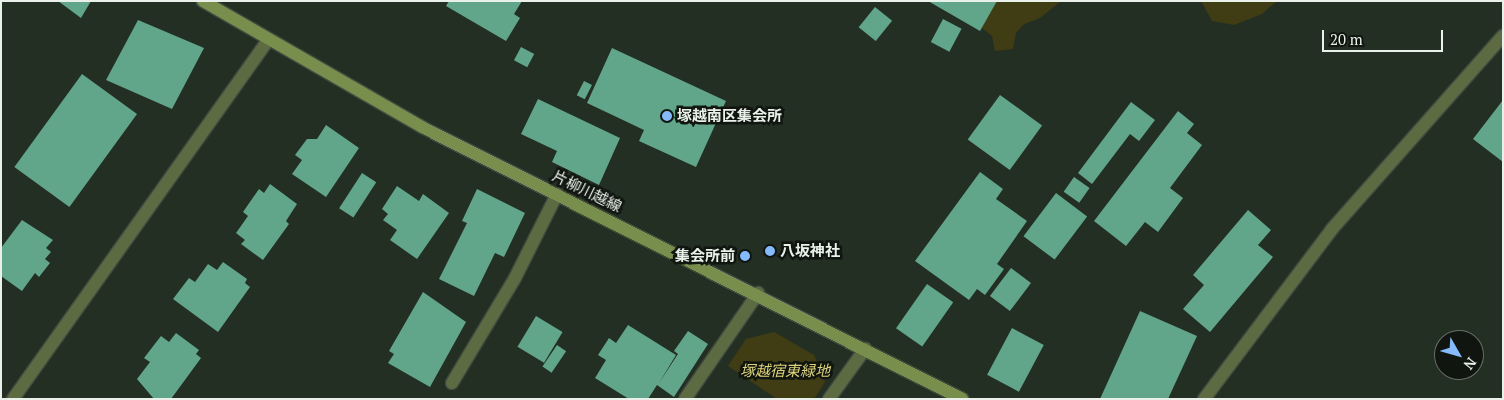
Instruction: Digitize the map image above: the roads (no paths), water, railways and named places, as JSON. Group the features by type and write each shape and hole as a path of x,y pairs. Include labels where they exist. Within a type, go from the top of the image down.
{"main road":[{"name":"片柳川越線","path":"203,1 422,127 758,293 962,399"}],"street":[{"path":"1204,399 1332,229 1503,36"},
{"path":"13,399 268,40"},
{"path":"452,383 515,278 557,194"},
{"path":"685,399 758,293"},
{"path":"829,399 866,349"}],"place":[{"name":"塚越南区集会所","path":"667,116"},
{"name":"八坂神社","path":"770,251"},
{"name":"集会所前","path":"745,256"}],"park label":[{"name":"塚越宿東緑地","path":"785,371"}]}
